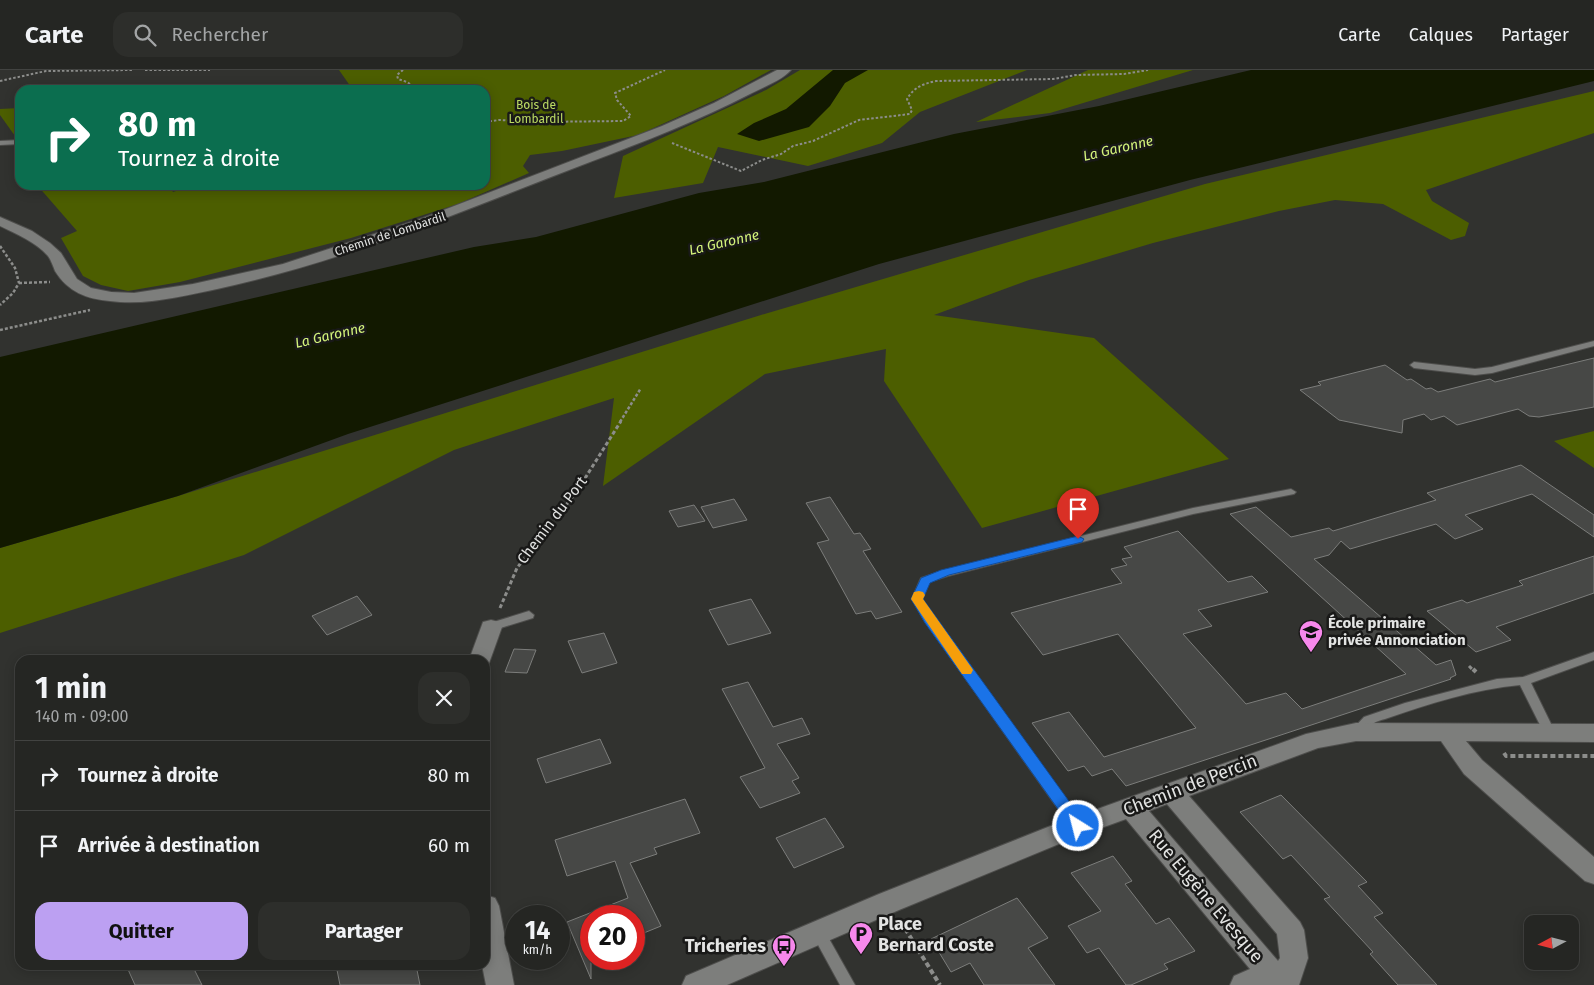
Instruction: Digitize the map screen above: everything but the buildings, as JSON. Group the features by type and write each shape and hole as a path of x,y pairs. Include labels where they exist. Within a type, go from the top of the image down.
{"street":[{"name":"Chemin de Lombardil","path":"68,280 80,290 101,296 129,298 220,284 345,248 471,206 655,133 757,86 785,70"},
{"path":"0,221 39,240 54,254 68,280"},
{"path":"482,655 491,627"},
{"name":"Chemin de Percin","path":"696,985 888,902 1078,826 1315,740 1356,732 1594,732"},
{"path":"1449,732 1454,743 1474,767 1594,873"},
{"path":"1171,792 1290,930 1294,958 1286,985"},
{"name":"Rue Eugène Evesque","path":"1131,807 1281,985"},
{"path":"490,932 500,985"},
{"path":"1244,985 1251,982 1265,985"}],"lane":[{"path":"0,143 15,142"},
{"path":"1414,365 1475,372 1492,370 1594,343"},
{"path":"1078,826 929,620 917,599 925,580 945,573 1193,510 1291,492"},
{"path":"491,627 529,615"},
{"path":"1356,732 1368,720 1409,706 1497,682 1524,681 1594,656"},
{"path":"1524,681 1549,732"},
{"path":"818,932 848,985"}],"path":[{"path":"0,82 46,71 133,70"},
{"path":"145,70 210,70"},
{"path":"404,70 397,75 398,79 412,85"},
{"path":"490,121 610,122 623,120 631,116 617,100 615,93 644,78 665,70"},
{"path":"655,133 741,171 762,160 781,154 793,146 813,142 859,120 910,114 912,110 907,99 911,92 922,84 950,80 1053,79 1071,74 1107,74 1148,70"},
{"path":"0,246 15,268 19,283 13,293 0,305"},
{"path":"19,283 68,280"},
{"path":"0,330 78,314 129,298"},
{"name":"Chemin du Port","path":"491,627 517,568 577,491 640,388"},
{"path":"888,902 940,985"}],"green space":[{"name":"Bois de Lombardil","path":"339,70 771,70 724,96 638,135 562,151 530,155 523,166 529,173 458,204 351,238 180,282 128,291 101,285 83,276 61,238 77,231 41,190 172,190 173,192 179,190 490,190 490,85 350,85"},
{"path":"800,70 1027,70 920,112 882,143 808,166 718,147 703,183 614,198 623,156 766,90"},
{"path":"1088,70 1193,70 1050,113 976,122"},
{"path":"1594,91 1594,133 1426,190 1432,201 1469,223 1465,236 1451,240 1383,204 1335,200 1279,211 1153,243 1029,280 934,315 1094,338 1229,459 982,528 884,381 886,349 765,374 603,486 614,398 454,450 244,555 0,633 0,548 178,496 761,315 1205,184"},
{"path":"15,108 15,136 0,115 0,109"},
{"path":"1594,431 1594,468 1554,441"}],"water":[{"path":"833,70 868,70 845,83 830,106 809,127 759,141 737,134 754,123 786,109"},
{"name":"La Garonne","path":"1251,70 1594,70 1594,81 1190,180 879,264 348,434 178,496 0,548 0,357 474,247 536,237 699,193 764,182 954,134 1099,106"}],"slow traffic":[{"path":"919,595 917,599 929,620 966,670"}],"place":[{"name":"École primaire privée Annonciation","path":"1311,653"},
{"name":"Place Bernard Coste","path":"861,955"},
{"name":"Tricheries","path":"784,967"}],"route":[{"path":"1078,539 945,573 925,580 917,599 929,620 1078,826"}]}
